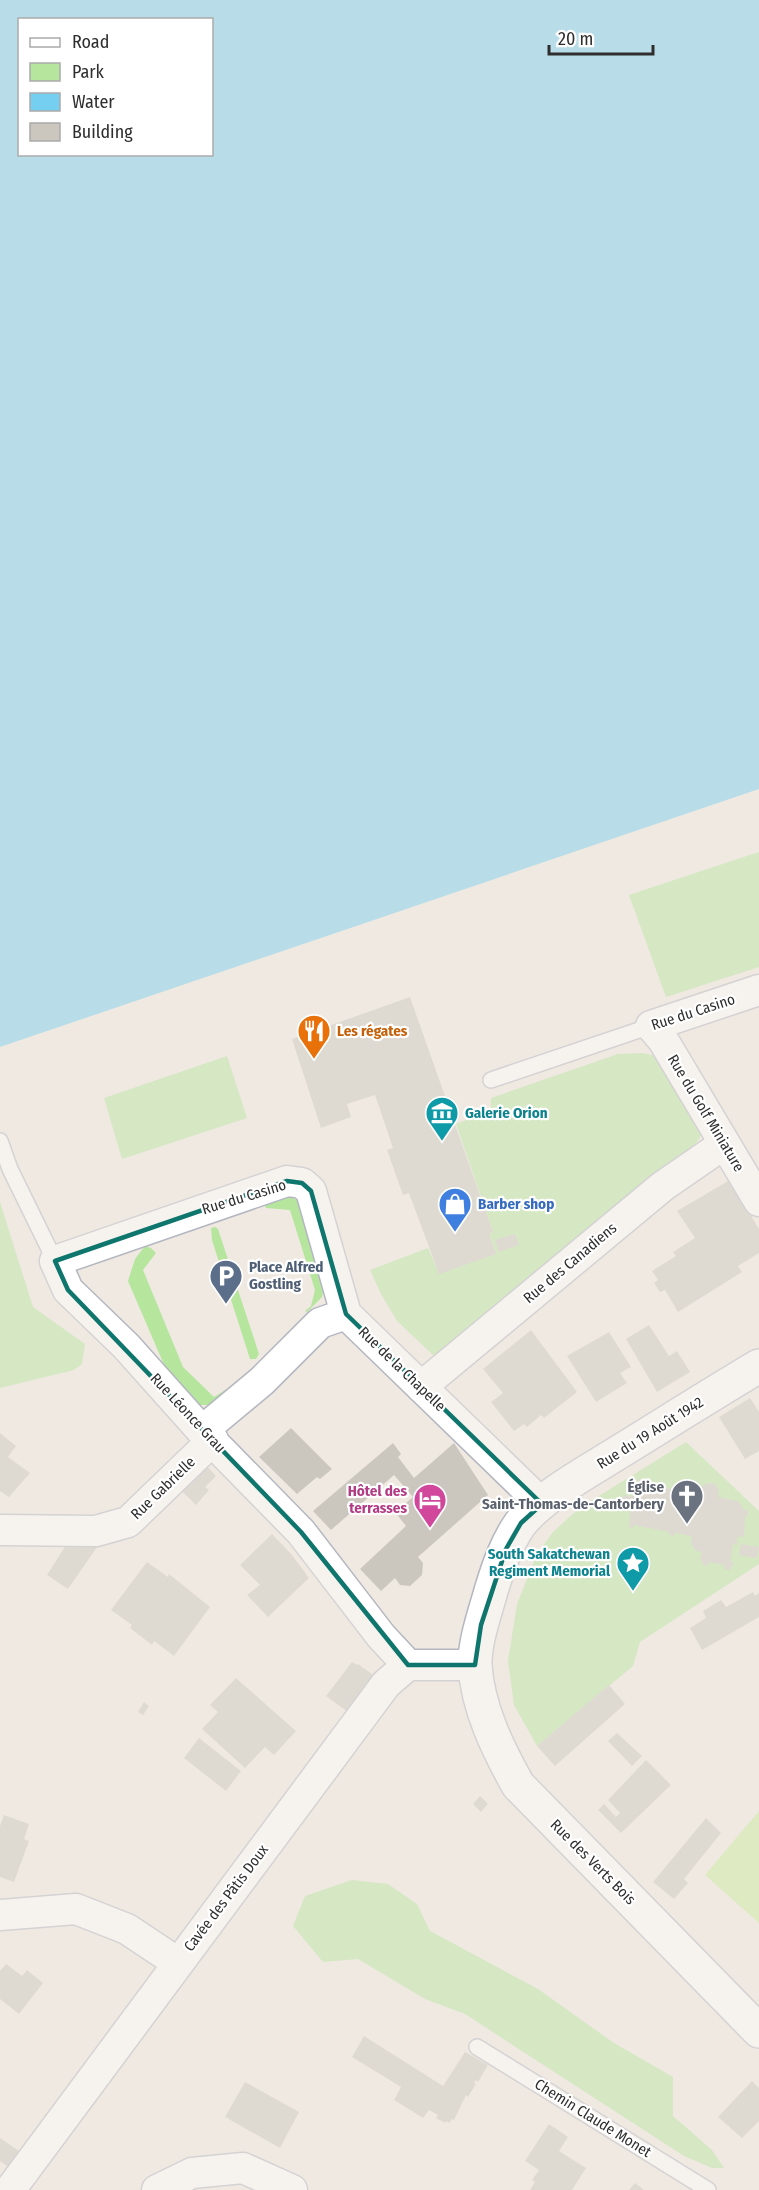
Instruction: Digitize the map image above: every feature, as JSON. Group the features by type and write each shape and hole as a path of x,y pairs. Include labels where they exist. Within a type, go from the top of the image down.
{"main road":[{"name":"Rue du 19 Août 1942","path":"475,1665 481,1625 506,1550 521,1523 573,1480 759,1366"},
{"name":"Rue des Verts Bois","path":"475,1665 482,1706 501,1756 518,1785 759,2031"}],"street":[{"name":"Rue du Casino","path":"651,1026 759,990"},
{"name":"Rue du Golf Miniature","path":"651,1026 663,1040 759,1201"},
{"name":"Rue des Canadiens","path":"421,1387 663,1186 724,1144"},
{"name":"Rue du Casino","path":"55,1261 287,1181 302,1183 310,1191 346,1314"},
{"name":"Rue Léonce Grau","path":"55,1261 68,1290 126,1346 301,1532 381,1636 408,1665"},
{"name":"Rue de la Chapelle","path":"208,1435 320,1323 346,1314 542,1504"},
{"name":"Rue Gabrielle","path":"0,1530 96,1531 128,1522 208,1435"},
{"path":"408,1665 475,1665"},
{"name":"Cavée des Pâtis Doux","path":"10,2190 386,1684 408,1665"},
{"path":"0,1915 76,1909 127,1929 178,1963"},
{"path":"157,2190 192,2172 243,2168 292,2190"}],"lane":[{"name":"Rue du Casino","path":"490,1080 651,1026"},
{"name":"Rue Léonce Grau","path":"0,1141 10,1169 55,1261"},
{"name":"Chemin Claude Monet","path":"477,2047 708,2190"}],"highlighted area":[{"path":"287,1181 302,1183 311,1191 346,1314 542,1504 521,1523 506,1549 481,1625 475,1665 408,1665 301,1532 68,1290 55,1261"}],"green space":[{"path":"759,852 759,967 666,997 629,895"},
{"path":"642,1053 656,1056 701,1126 701,1135 697,1142 450,1349 434,1356 397,1321 370,1270 428,1248 439,1273 496,1254 489,1234 493,1232 456,1124 491,1111 491,1098 618,1054"},
{"path":"227,1056 247,1118 122,1159 104,1098"},
{"path":"284,1194 303,1203 325,1280 322,1297 307,1312 305,1311 311,1306 315,1290 290,1210 266,1208 263,1202"},
{"path":"0,1202 33,1307 85,1344 82,1364 74,1370 0,1388"},
{"path":"211,1228 218,1229 259,1354 256,1359 250,1359 212,1240"},
{"path":"145,1246 156,1253 143,1270 183,1367 214,1397 230,1387 233,1388 217,1405 197,1405 165,1367 128,1281 135,1259"},
{"path":"686,1442 759,1511 759,1564 640,1642 633,1666 537,1746 514,1705 508,1661 517,1604 537,1554 553,1532 578,1509"},
{"path":"759,1811 759,1923 705,1875"},
{"path":"352,1880 388,1884 417,1904 430,1931 538,1989 614,2043 673,2077 673,2116 712,2150 724,2168 712,2168 684,2156 465,2014 425,1999 358,1959 323,1962 293,1926 305,1896"}],"water":[{"path":"0,0 759,0 759,789 0,1047"}],"building":[{"path":"410,997 493,1232 489,1234 496,1254 439,1274 409,1193 403,1195 387,1150 393,1148 375,1095 347,1104 351,1117 321,1128 292,1039"},
{"path":"730,1180 759,1229 759,1253 738,1266 742,1272 678,1312 665,1290 660,1292 654,1283 658,1280 652,1271 676,1256 673,1252 695,1238 677,1211"},
{"path":"515,1234 519,1245 499,1252 495,1240"},
{"path":"649,1325 669,1356 677,1351 690,1372 657,1392 626,1339"},
{"path":"531,1330 577,1392 544,1418 541,1415 527,1427 524,1424 514,1431 491,1402 503,1393 483,1369"},
{"path":"609,1332 631,1367 620,1373 627,1383 596,1402 567,1356"},
{"path":"750,1398 759,1412 759,1451 745,1459 719,1417"},
{"path":"291,1428 332,1469 320,1479 317,1477 297,1494 259,1457"},
{"path":"0,1433 16,1446 8,1457 30,1473 9,1497 0,1491"},
{"path":"393,1443 401,1454 398,1457 414,1478 454,1443 488,1495 418,1557 423,1563 422,1575 410,1586 400,1585 395,1578 381,1591 360,1569 406,1526 395,1512 413,1497 394,1475 331,1530 313,1511"},
{"path":"204,1463 216,1476 205,1487 209,1490 196,1505 179,1488"},
{"name":"Église Saint-Thomas-de-Cantorbery","path":"639,1479 643,1480 642,1483 677,1490 678,1486 682,1486 681,1490 699,1494 700,1487 708,1483 715,1484 719,1489 718,1497 738,1501 743,1509 748,1511 748,1516 745,1516 744,1537 740,1536 735,1540 738,1541 737,1545 733,1544 730,1561 733,1562 732,1568 724,1569 725,1565 708,1562 708,1566 704,1565 700,1559 702,1552 696,1551 691,1544 692,1536 675,1533 674,1536 669,1535 669,1532 634,1525 633,1528 629,1527 630,1510 621,1508 623,1495 633,1497 635,1483 638,1483"},
{"path":"272,1534 309,1578 268,1617 247,1595 260,1585 240,1565"},
{"path":"71,1537 104,1537 68,1589 47,1575"},
{"path":"741,1544 759,1547 757,1558 739,1555"},
{"path":"147,1562 168,1577 169,1574 210,1607 174,1656 154,1641 152,1645 130,1628 132,1625 111,1610"},
{"path":"753,1592 755,1596 759,1593 759,1617 702,1650 690,1628 706,1618 703,1611 721,1600 726,1607"},
{"path":"352,1662 376,1677 349,1713 326,1696"},
{"path":"236,1678 296,1731 274,1755 265,1747 245,1768 202,1729 218,1712 210,1705"},
{"path":"609,1685 625,1704 555,1766 537,1746"},
{"path":"144,1702 149,1706 143,1715 138,1712"},
{"path":"617,1733 642,1756 632,1766 608,1741"},
{"path":"199,1738 241,1771 226,1791 184,1758"},
{"path":"646,1760 671,1785 621,1833 598,1810 604,1804 616,1817 620,1813 608,1800"},
{"path":"480,1796 488,1804 481,1812 473,1804"},
{"path":"4,1815 29,1824 24,1839 29,1841 14,1882 0,1877 0,1826"},
{"path":"706,1818 721,1833 684,1879 688,1883 674,1899 653,1882"},
{"path":"6,1964 22,1976 27,1970 43,1983 19,2014 0,1999 0,1971"},
{"path":"364,2036 443,2086 465,2052 488,2065 478,2082 476,2080 474,2083 476,2084 468,2097 466,2095 454,2120 445,2123 429,2110 423,2118 394,2100 401,2087 352,2057"},
{"path":"752,2081 759,2088 759,2121 742,2138 718,2117"},
{"path":"245,2082 299,2112 280,2148 225,2117"},
{"path":"549,2124 568,2137 559,2151 586,2168 572,2190 530,2190 535,2182 532,2180 539,2170 525,2161"},
{"path":"0,2138 25,2155 13,2170 0,2161"},
{"path":"635,2183 644,2190 629,2190"}],"place":[{"name":"Les régates","path":"314,1060"},
{"name":"Galerie Orion","path":"442,1142"},
{"name":"Barber shop","path":"455,1233"},
{"name":"Place Alfred Gostling","path":"226,1305"},
{"name":"Église Saint-Thomas-de-Cantorbery","path":"687,1525"},
{"name":"Hôtel des terrasses","path":"430,1529"},
{"name":"South Sakatchewan Regiment Memorial","path":"633,1592"}]}
